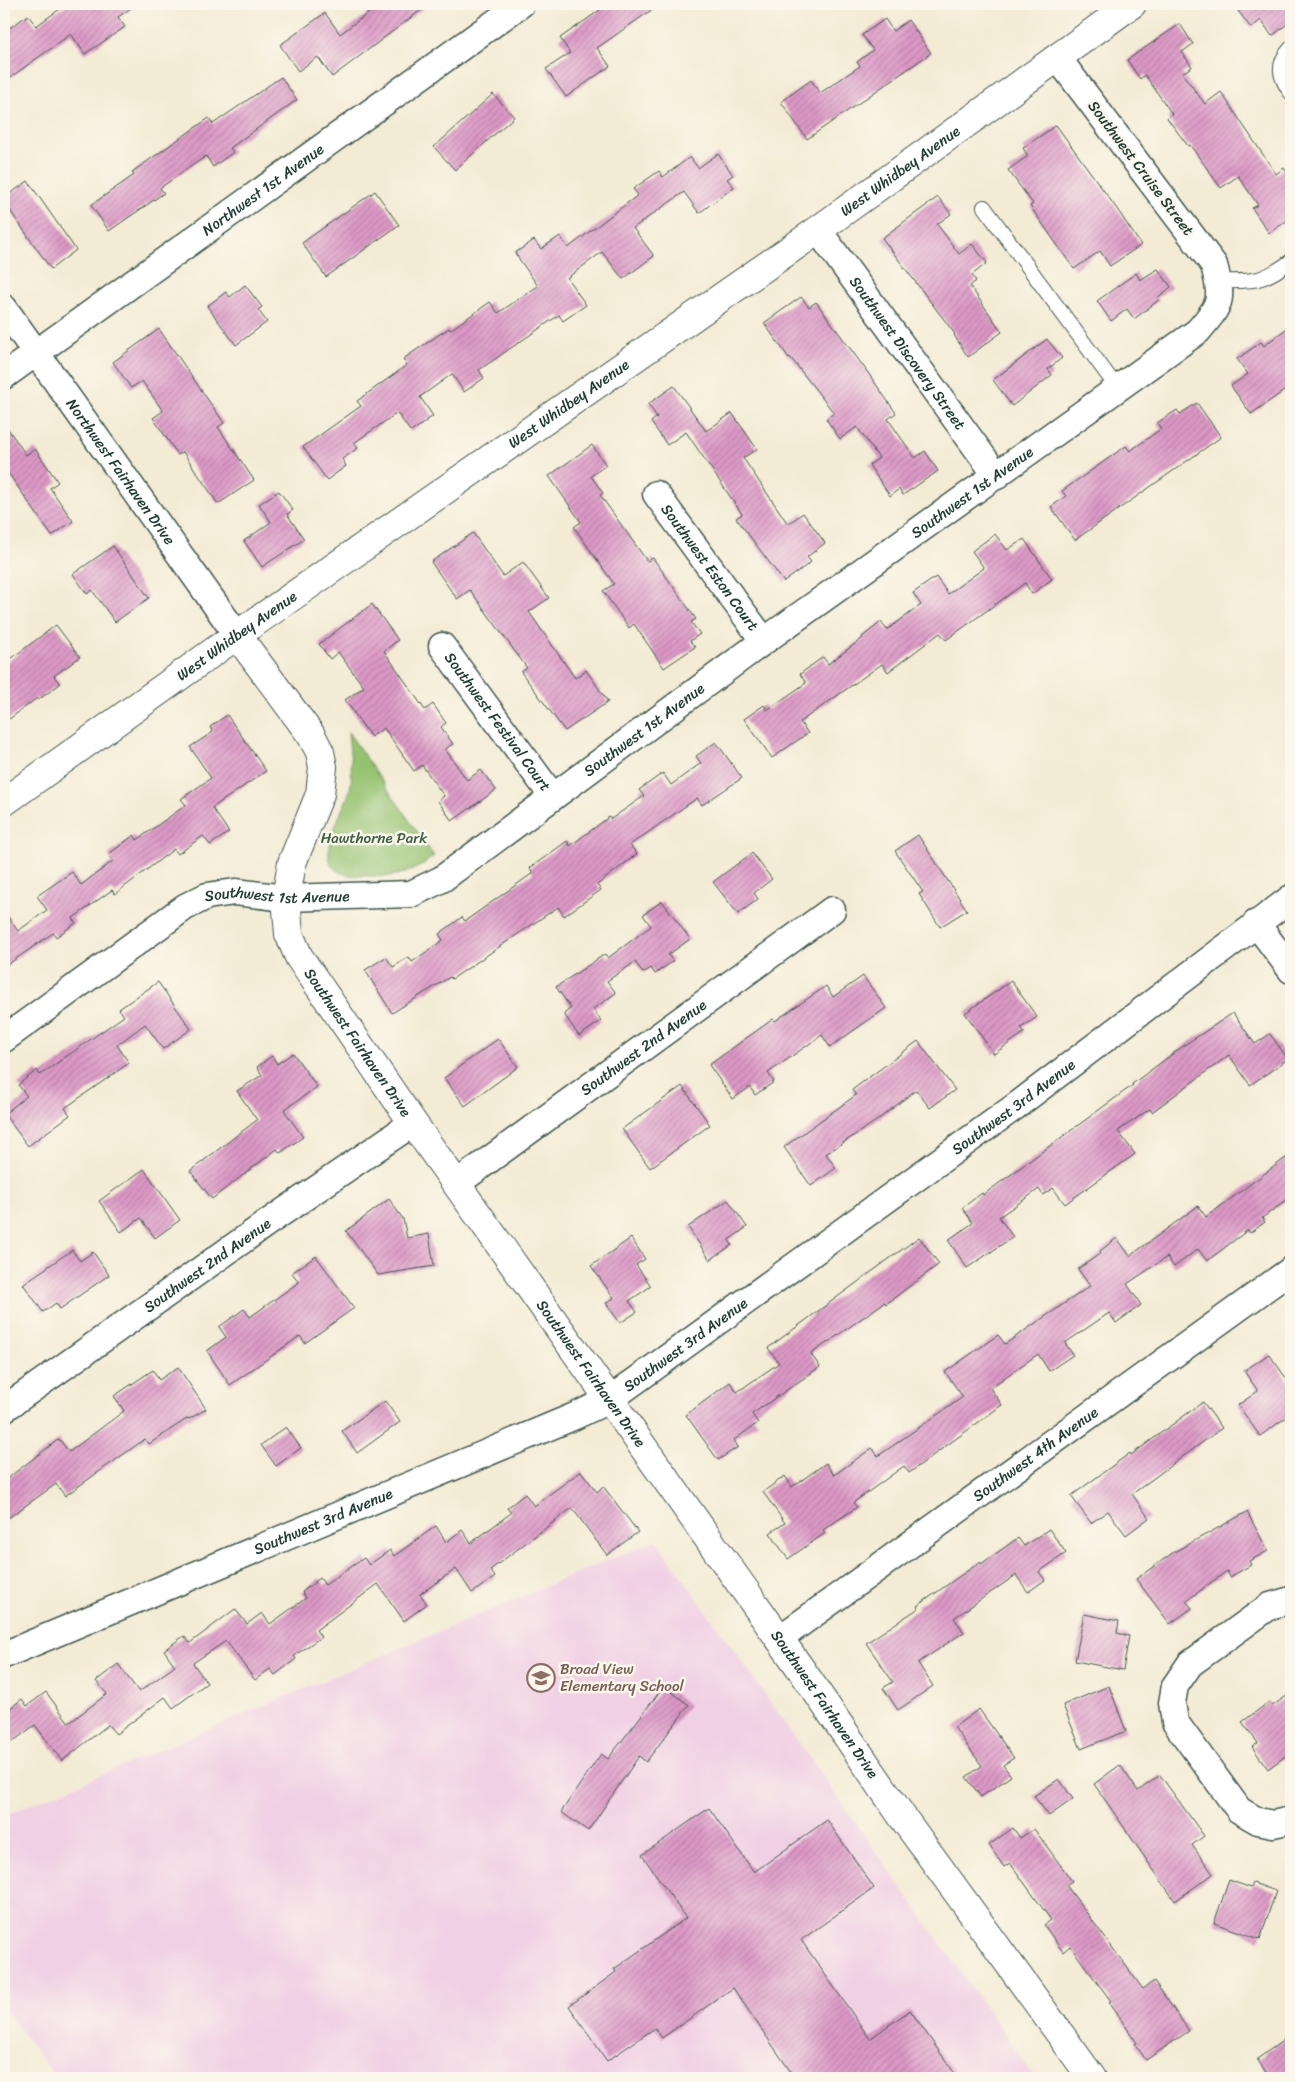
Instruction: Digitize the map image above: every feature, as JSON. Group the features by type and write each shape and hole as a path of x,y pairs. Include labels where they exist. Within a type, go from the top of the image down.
{"street":[{"name":"Northwest 1st Avenue","path":"4,376 521,4"},
{"name":"West Whidbey Avenue","path":"4,802 237,635 818,230 1132,4"},
{"name":"Southwest Cruise Street","path":"1057,57 1214,265 1218,281"},
{"name":"Southwest Discovery Street","path":"818,230 997,476"},
{"name":"Southwest 1st Avenue","path":"4,1039 185,907 207,896 235,892 286,898 411,894 442,879 764,641 1198,331 1214,312 1220,294 1218,281"},
{"name":"Northwest Fairhaven Drive","path":"4,308 237,635"},
{"name":"Southwest Eston Court","path":"656,494 764,641"},
{"name":"Southwest Fairhaven Drive","path":"237,635 310,735 320,752 323,767 320,794 292,863 286,898 289,934 299,957 413,1124 779,1638 901,1815 1092,2078"},
{"name":"Southwest Festival Court","path":"442,646 553,797"},
{"name":"Southwest 3rd Avenue","path":"4,1655 576,1416 610,1400 1016,1106 1291,898"},
{"name":"Southwest 2nd Avenue","path":"456,1184 832,910"},
{"path":"1256,923 1291,970"},
{"name":"Southwest 2nd Avenue","path":"4,1409 267,1223 413,1124"},
{"name":"Southwest 4th Avenue","path":"779,1638 1291,1270"},
{"path":"1291,1600 1270,1606 1190,1664 1175,1686 1172,1704 1174,1722 1239,1810 1258,1821 1273,1824 1291,1820"}],"lane":[{"path":"1291,48 1283,56 1281,70 1283,82 1291,93"},
{"path":"984,206 1118,389"},
{"path":"1218,281 1244,282 1260,280 1273,274 1291,261"}],"shaded area":[{"name":"Broad View Elementary School","path":"656,1540 1034,2076 1031,2078 56,2078 4,2008 4,1816"}],"green space":[{"name":"Hawthorne Park","path":"348,732 434,856 411,871 387,876 349,875 334,868 329,859 332,836 350,789 351,768"}],"building":[{"path":"67,4 137,4 118,17 125,27 85,54 71,34 4,82 4,32 28,15 36,26"},
{"path":"381,4 429,4 332,77 318,57 298,71 280,45 325,13 340,34"},
{"path":"595,4 660,4 597,48 610,66 566,97 546,69 570,53 560,38 600,10"},
{"path":"1233,4 1291,4 1291,21 1272,36 1261,20 1251,28"},
{"path":"885,19 893,31 908,20 931,53 807,139 781,102 811,80 820,93 860,66 857,62 873,50 862,35"},
{"path":"1180,24 1193,44 1182,52 1192,67 1182,73 1205,104 1221,92 1276,174 1284,168 1291,178 1291,218 1269,233 1252,208 1258,205 1238,176 1221,188 1190,145 1188,146 1167,118 1172,114 1145,75 1140,79 1127,60"},
{"path":"281,77 297,100 230,148 233,152 213,167 206,156 160,188 164,193 109,231 91,205 134,175 132,172 209,118 213,124"},
{"path":"493,94 514,117 455,170 434,147"},
{"path":"1056,125 1141,245 1110,266 1100,251 1074,269 1030,206 1033,204 1008,170 1028,156 1023,148"},
{"path":"718,154 733,175 727,179 734,187 699,213 684,192 633,228 654,256 623,279 602,252 567,278 586,305 563,321 559,315 479,370 484,378 464,392 452,374 420,397 433,416 411,432 397,413 354,443 358,448 342,459 346,466 327,480 303,447 361,406 357,401 407,365 403,359 490,302 498,313 538,286 515,253 534,240 541,249 560,236 568,248 638,195 633,189 659,171 663,177 690,157 698,168"},
{"path":"28,181 76,250 51,269 4,202 4,198"},
{"path":"375,191 399,225 326,277 302,243"},
{"path":"938,197 951,214 937,224 959,254 972,244 987,263 972,275 976,281 970,286 1002,332 968,357 955,334 882,238"},
{"path":"1158,269 1171,287 1157,298 1159,300 1134,319 1127,309 1111,321 1097,301 1136,273 1140,280"},
{"path":"245,285 262,307 258,310 267,322 236,345 207,306 226,292 230,297"},
{"path":"801,297 809,307 816,302 866,370 896,413 888,419 915,458 925,451 938,471 903,495 899,489 890,496 869,465 879,458 857,427 840,439 826,419 834,413 789,358 764,323"},
{"path":"1291,325 1291,386 1251,414 1231,386 1248,374 1237,359 1261,342 1264,346"},
{"path":"159,329 224,423 218,427 254,480 218,504 183,452 178,455 153,418 163,411 142,381 131,388 113,362"},
{"path":"1047,339 1062,358 1048,369 1052,375 1012,406 993,380"},
{"path":"674,386 706,431 732,413 757,449 743,458 788,524 803,513 825,543 807,557 811,562 784,582 736,518 742,514 686,432 667,445 651,422 657,417 648,404"},
{"path":"1197,403 1221,437 1075,540 1051,507 1066,496 1062,491 1126,446 1130,451 1161,429 1157,423 1177,410 1180,414"},
{"path":"4,423 26,455 35,449 58,482 50,488 73,521 52,536 4,467"},
{"path":"592,445 606,465 591,476 603,493 600,495 647,561 653,558 696,619 691,622 700,634 690,641 695,647 664,668 634,624 629,628 603,591 614,584 574,527 581,522 549,476"},
{"path":"279,491 293,510 287,514 304,539 262,567 244,541 271,522 259,504"},
{"path":"473,533 503,576 523,562 549,598 529,612 575,678 586,670 608,702 565,731 521,672 527,668 470,590 457,599 431,562"},
{"path":"995,534 1007,550 1024,539 1052,579 1032,594 1025,583 946,640 940,633 888,672 882,664 800,722 808,733 772,758 744,719 764,705 767,710 806,683 800,674 823,657 828,664 881,622 887,630 921,605 913,593 936,577 948,594 984,568 972,551"},
{"path":"113,546 149,598 115,622 92,590 87,594 73,574"},
{"path":"372,604 398,640 384,651 425,710 433,704 446,723 441,727 453,744 445,749 467,780 481,770 496,790 452,821 438,801 444,796 422,765 414,771 384,728 371,737 345,700 364,687 338,652 330,659 319,644"},
{"path":"56,625 80,657 54,676 60,684 38,700 37,698 4,723 4,664"},
{"path":"227,715 266,771 212,808 229,832 210,845 203,836 178,854 174,849 115,894 112,890 73,918 76,923 56,937 53,933 4,967 4,911 18,931 47,910 37,896 72,872 81,885 113,861 108,855 134,835 137,840 186,805 181,799 211,778 190,747 213,732 210,727"},
{"path":"716,742 742,778 702,805 697,798 630,845 637,854 597,885 601,890 564,916 558,907 452,979 450,977 392,1013 365,970 386,957 393,967 409,957 412,962 443,940 439,934 462,917 465,921 533,873 530,868 567,841 570,846 609,817 611,819 644,796 639,790 663,773 671,785 701,763 696,756"},
{"path":"918,835 967,910 940,927 919,894 923,892 895,851"},
{"path":"752,853 772,879 754,893 758,899 738,914 713,882"},
{"path":"662,901 690,939 668,955 673,961 655,974 651,968 643,973 635,962 607,981 616,993 593,1009 601,1021 579,1036 564,1014 571,1008 556,987 605,954 608,958 651,926 643,915"},
{"path":"863,976 886,1008 830,1047 822,1035 768,1073 774,1082 755,1095 750,1087 733,1099 709,1065 773,1019 775,1021 826,986 833,997"},
{"path":"1011,981 1037,1017 1021,1028 1025,1032 994,1054 965,1013"},
{"path":"158,982 191,1029 163,1049 145,1024 117,1045 129,1063 65,1108 70,1115 28,1146 4,1114 27,1096 18,1085 37,1070 40,1075 124,1016 119,1009"},
{"path":"1233,1013 1255,1044 1270,1034 1288,1059 1250,1085 1229,1055 1152,1112 1150,1109 1118,1131 1135,1154 1065,1204 1053,1188 1043,1195 1039,1189 999,1217 1013,1237 967,1268 948,1240 973,1223 962,1208 982,1193 983,1195 1186,1044"},
{"path":"498,1039 518,1067 465,1106 444,1078"},
{"path":"918,1041 955,1090 930,1108 916,1090 876,1121 826,1154 836,1168 811,1186 784,1147 856,1095 852,1090"},
{"path":"293,1053 317,1087 284,1110 303,1137 280,1153 277,1149 212,1199 190,1171 257,1120 237,1091 262,1075 257,1067 272,1056 277,1064"},
{"path":"682,1086 710,1125 650,1168 622,1129"},
{"path":"1291,1154 1291,1197 1262,1218 1265,1222 1250,1233 1248,1230 1207,1261 1198,1249 1174,1267 1167,1257 1127,1284 1141,1305 1116,1323 1109,1313 1065,1343 1073,1355 1049,1371 1038,1354 990,1388 1002,1405 909,1473 904,1466 853,1503 857,1507 823,1530 825,1533 788,1559 770,1533 785,1523 763,1492 785,1476 792,1487 826,1463 834,1475 872,1448 878,1456 963,1397 945,1372 998,1335 1005,1344 1090,1286 1078,1269 1101,1253 1100,1251 1117,1238 1130,1256 1198,1206 1206,1217"},
{"path":"144,1169 180,1220 155,1238 141,1218 121,1232 99,1201"},
{"path":"389,1199 403,1219 407,1238 429,1234 434,1266 378,1275 346,1231"},
{"path":"728,1200 747,1227 729,1240 732,1245 710,1260 688,1227"},
{"path":"919,1237 939,1264 886,1304 885,1302 811,1354 820,1367 752,1414 758,1423 734,1440 738,1447 718,1460 686,1415 730,1382 737,1392 779,1363 768,1348"},
{"path":"631,1238 645,1259 636,1265 651,1286 629,1301 637,1312 620,1323 606,1303 614,1298 591,1266"},
{"path":"72,1250 80,1261 93,1252 109,1275 60,1309 56,1303 43,1312 23,1284"},
{"path":"316,1256 354,1308 305,1343 300,1336 230,1385 207,1351 226,1337 219,1327 244,1309 250,1317 299,1282 292,1273"},
{"path":"1269,1354 1291,1385 1291,1414 1260,1436 1238,1405 1258,1391 1244,1371"},
{"path":"178,1367 206,1409 188,1418 149,1444 145,1439 65,1496 56,1484 4,1521 4,1481 59,1439 69,1452 124,1411 114,1396 153,1370 159,1380"},
{"path":"385,1401 400,1422 357,1453 342,1431"},
{"path":"1203,1402 1222,1428 1132,1494 1149,1518 1126,1535 1108,1511 1091,1523 1071,1496"},
{"path":"286,1427 301,1448 276,1466 261,1445"},
{"path":"581,1471 597,1492 603,1486 638,1532 607,1555 572,1508 490,1570 495,1577 472,1593 456,1569 420,1594 427,1604 404,1621 378,1584 316,1630 321,1637 294,1656 296,1659 275,1675 270,1669 255,1680 226,1641 193,1663 207,1683 173,1708 165,1697 116,1734 108,1725 62,1761 35,1725 4,1748 4,1713 22,1699 27,1706 46,1692 69,1723 107,1694 96,1681 118,1664 139,1692 175,1666 164,1650 184,1636 190,1643 235,1609 247,1624 262,1613 270,1624 306,1598 302,1592 320,1578 325,1585 364,1558 369,1565 390,1550 394,1556 436,1526 446,1542 462,1530 471,1543 511,1513 507,1508 525,1494 534,1506"},
{"path":"1247,1512 1268,1551 1249,1561 1251,1565 1230,1577 1227,1571 1186,1601 1192,1608 1170,1624 1136,1579 1174,1552"},
{"path":"1049,1529 1066,1553 1039,1572 1045,1580 1028,1592 1016,1575 954,1618 964,1632 918,1663 933,1686 898,1710 883,1688 893,1682 866,1643 919,1608 917,1606 980,1562 981,1564 1018,1538 1024,1546"},
{"path":"1084,1614 1119,1621 1117,1633 1129,1636 1123,1670 1075,1661"},
{"path":"664,1686 689,1705 646,1762 639,1756 588,1831 561,1812 601,1754 608,1759"},
{"path":"1109,1686 1126,1731 1081,1749 1063,1705"},
{"path":"1291,1693 1291,1752 1268,1769 1252,1747 1258,1743 1242,1722 1269,1702 1272,1706"},
{"path":"979,1709 1014,1758 1003,1765 1011,1776 981,1797 966,1777 982,1766 954,1727"},
{"path":"1120,1765 1138,1791 1160,1775 1204,1836 1192,1845 1213,1874 1175,1901 1094,1784"},
{"path":"1059,1779 1073,1799 1049,1816 1034,1796"},
{"path":"709,1808 754,1872 827,1820 874,1888 801,1940 870,2039 910,2010 958,2078 795,2078 733,1988 662,2038 655,2028 607,2061 569,2006 616,1972 614,1969 686,1918 642,1855"},
{"path":"1013,1828 1020,1838 1034,1829 1072,1881 1066,1885 1143,1989 1154,1981 1189,2031 1146,2060 1135,2044 1137,2043 1109,2002 1111,2001 1070,1946 1063,1952 1044,1925 1051,1920 1010,1863 1004,1867 989,1845"},
{"path":"1229,1880 1251,1888 1253,1883 1276,1891 1260,1939 1214,1923"},
{"path":"1291,2035 1291,2078 1270,2078 1257,2059"}],"place":[{"name":"Broad View Elementary School","path":"541,1678"}]}
